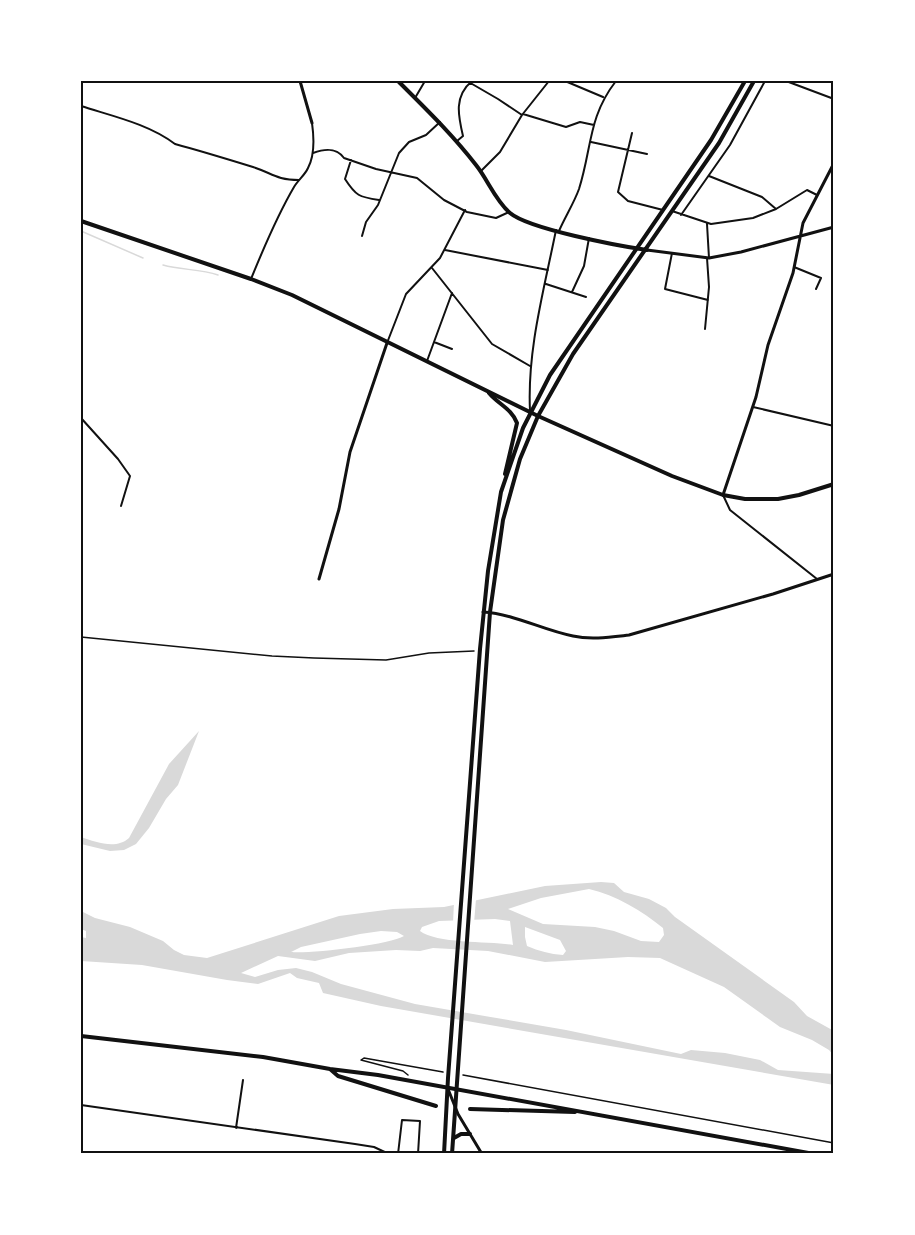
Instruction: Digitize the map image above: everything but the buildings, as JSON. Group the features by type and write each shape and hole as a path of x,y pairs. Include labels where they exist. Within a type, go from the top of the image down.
{"main road":[{"path":"398,81 457,141 510,212 522,219 557,231 646,250"},
{"path":"504,483 530,412 560,359 711,140 745,81"},
{"path":"452,1154 490,612 503,520 520,459 538,416 573,354 724,133 754,81"},
{"path":"81,221 250,279 320,308 387,344 538,416 672,476 723,495 745,499 778,498 799,495 834,484"},
{"path":"444,1154 447,1087 483,612 493,532 517,423 511,411 498,403 489,393"},
{"path":"81,1036 263,1057 330,1069 378,1074 814,1154"},
{"path":"330,1069 338,1076 436,1106"},
{"path":"470,1109 585,1112"},
{"path":"453,1138 461,1134 470,1134"}],"street":[{"path":"250,279 279,216 308,168 313,153 312,123 300,81"},
{"path":"415,98 425,81"},
{"path":"467,81 522,115 566,127 580,122 594,125"},
{"path":"481,171 500,152 522,115 549,81"},
{"path":"565,81 603,97"},
{"path":"530,412 534,338 557,231 579,190 603,97 616,81"},
{"path":"681,214 744,122 765,81"},
{"path":"786,81 834,99"},
{"path":"457,141 463,136 458,117 458,101 466,85 472,82"},
{"path":"81,106 133,123 167,137 175,144 257,168 272,176 299,180"},
{"path":"362,237 366,222 380,200 399,153 409,141 426,135 440,122"},
{"path":"632,133 618,192 628,201 663,210"},
{"path":"590,142 646,154"},
{"path":"313,153 327,148 341,154 344,158 417,178 444,200 465,210 496,218 510,212"},
{"path":"351,160 345,179 354,194 380,200"},
{"path":"818,579 730,510 723,495 753,407 768,345 785,300 804,223 834,164"},
{"path":"709,176 762,197 776,209"},
{"path":"672,211 708,224 753,218 776,209 807,190 817,195"},
{"path":"319,579 339,509 350,452 406,294 432,268 445,250 465,210"},
{"path":"705,329 708,300 708,224"},
{"path":"646,250 708,258 741,252 834,227"},
{"path":"572,292 584,266 588,238"},
{"path":"445,250 548,270"},
{"path":"672,253 665,289 708,300"},
{"path":"794,267 821,278 816,288"},
{"path":"432,268 492,344 531,367"},
{"path":"545,283 586,297"},
{"path":"426,362 452,293"},
{"path":"434,342 452,349"},
{"path":"753,407 834,426"},
{"path":"81,418 118,459 130,476 122,506"},
{"path":"483,612 510,615 552,631 576,637 605,638 629,635 688,620 834,574"},
{"path":"236,1128 243,1080"},
{"path":"447,1087 482,1154"},
{"path":"81,1106 374,1147 389,1154"},
{"path":"398,1154 402,1120 420,1121 418,1154"}],"path":[{"path":"81,637 314,658 386,660 429,653 474,651"},
{"path":"409,1075 403,1071 361,1060 364,1058 451,1073"},
{"path":"462,1075 834,1143"}],"shaded area":[{"path":"199,731 178,785 136,844 124,850 110,851 81,844 81,837 99,843 112,844 124,842 129,838 169,764"},
{"path":"614,883 624,892 649,899 666,908 675,917 794,1002 807,1016 834,1031 834,1056 829,1050 812,1040 780,1027 724,987 660,958 628,957 545,962 488,951 433,948 420,951 349,953 315,961 278,956 241,973 255,977 278,970 296,968 341,984 415,1004 566,1030 681,1054 691,1050 725,1053 760,1060 778,1070 834,1074 834,1085 381,1006 323,993 319,983 297,978 290,973 258,984 142,965 81,961 81,937 86,938 86,931 81,929 81,911 95,918 130,927 163,941 184,955 207,958 339,916 393,909 444,907 545,886","holes":["589,889 599,892 628,904 663,928 664,935 659,942 641,941 595,927 543,924 508,909 541,898","495,919 510,921 513,945 451,940 420,931 422,927 439,921","525,927 560,940 566,951 563,955 527,946","381,931 397,932 404,936 382,943 348,948 291,952 301,947"]}],"pier":[{"path":"476,899 474,923 453,923 454,902"}],"waterway":[{"path":"81,231 143,258"},
{"path":"163,265 218,275"}]}
